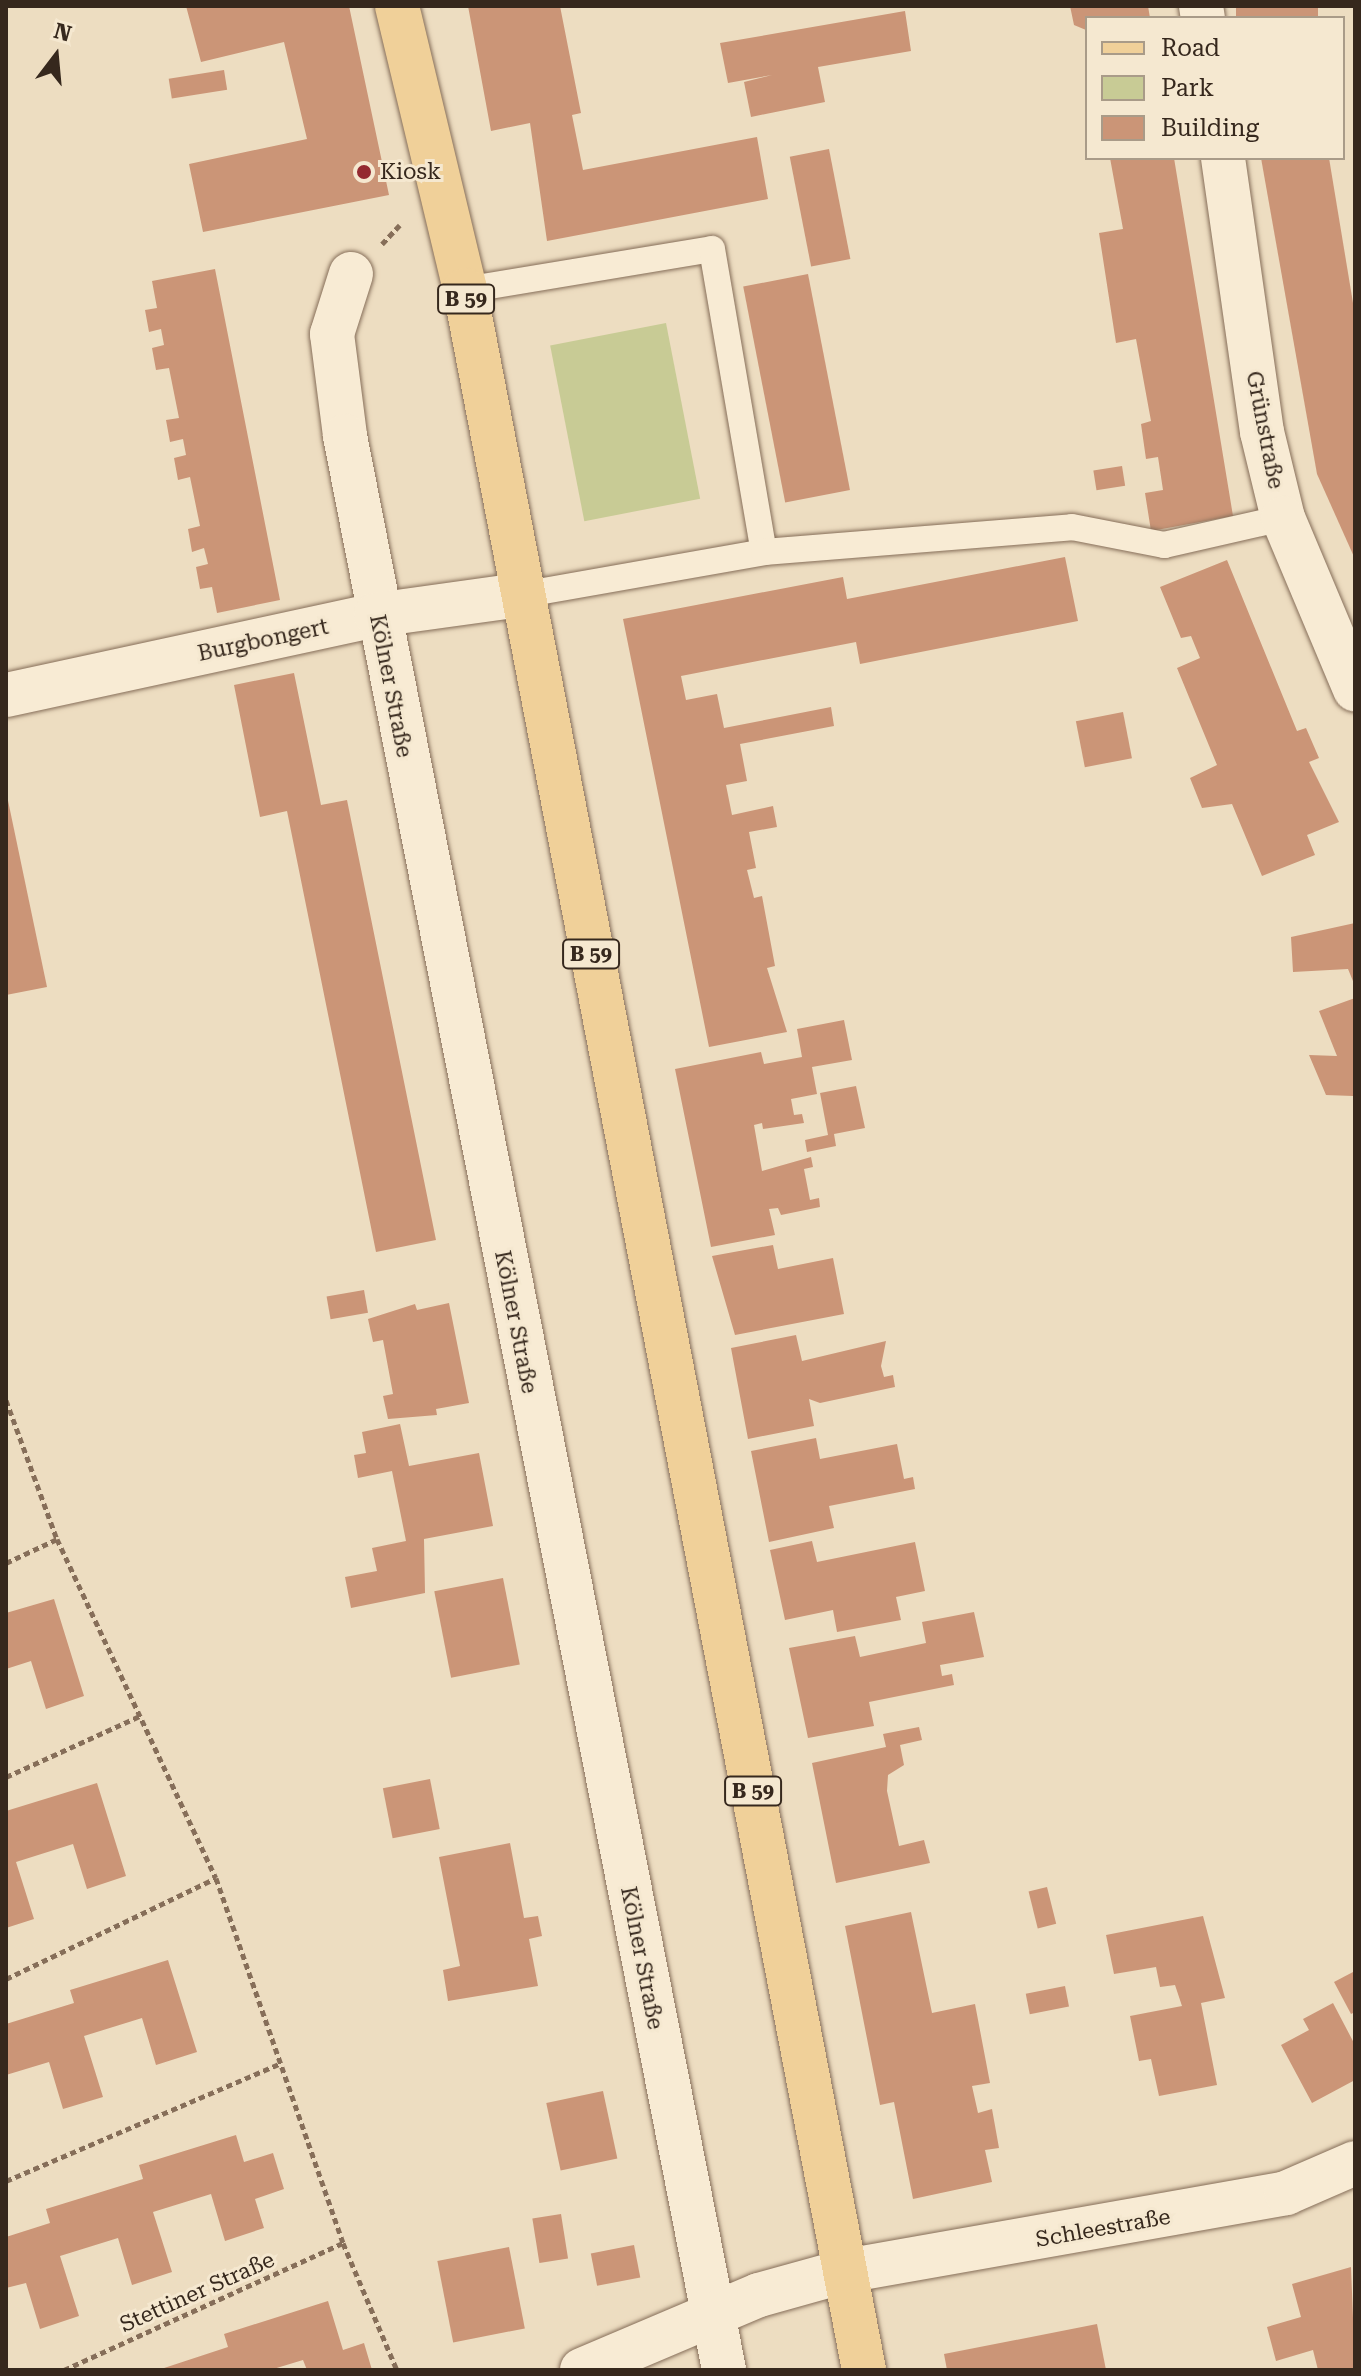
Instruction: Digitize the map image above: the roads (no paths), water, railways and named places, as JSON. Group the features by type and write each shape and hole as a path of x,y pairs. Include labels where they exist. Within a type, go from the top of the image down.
{"main road":[{"name":"B 59","path":"397,6 465,290 521,595 864,2370"}],"street":[{"name":"Grünstraße","path":"1223,160 1262,432 1283,518 1355,689"},
{"name":"Kölner Straße","path":"351,274 332,334 376,615 724,2370"},
{"name":"Burgbongert","path":"6,695 376,615 521,595"},
{"name":"Schleestraße","path":"582,2370 713,2314 845,2271 1286,2193 1355,2163"}],"lane":[{"path":"465,290 712,249 764,552"},
{"path":"521,595 764,552 1072,527 1164,545 1283,518"}],"place":[{"name":"Kiosk","path":"364,172"}]}
